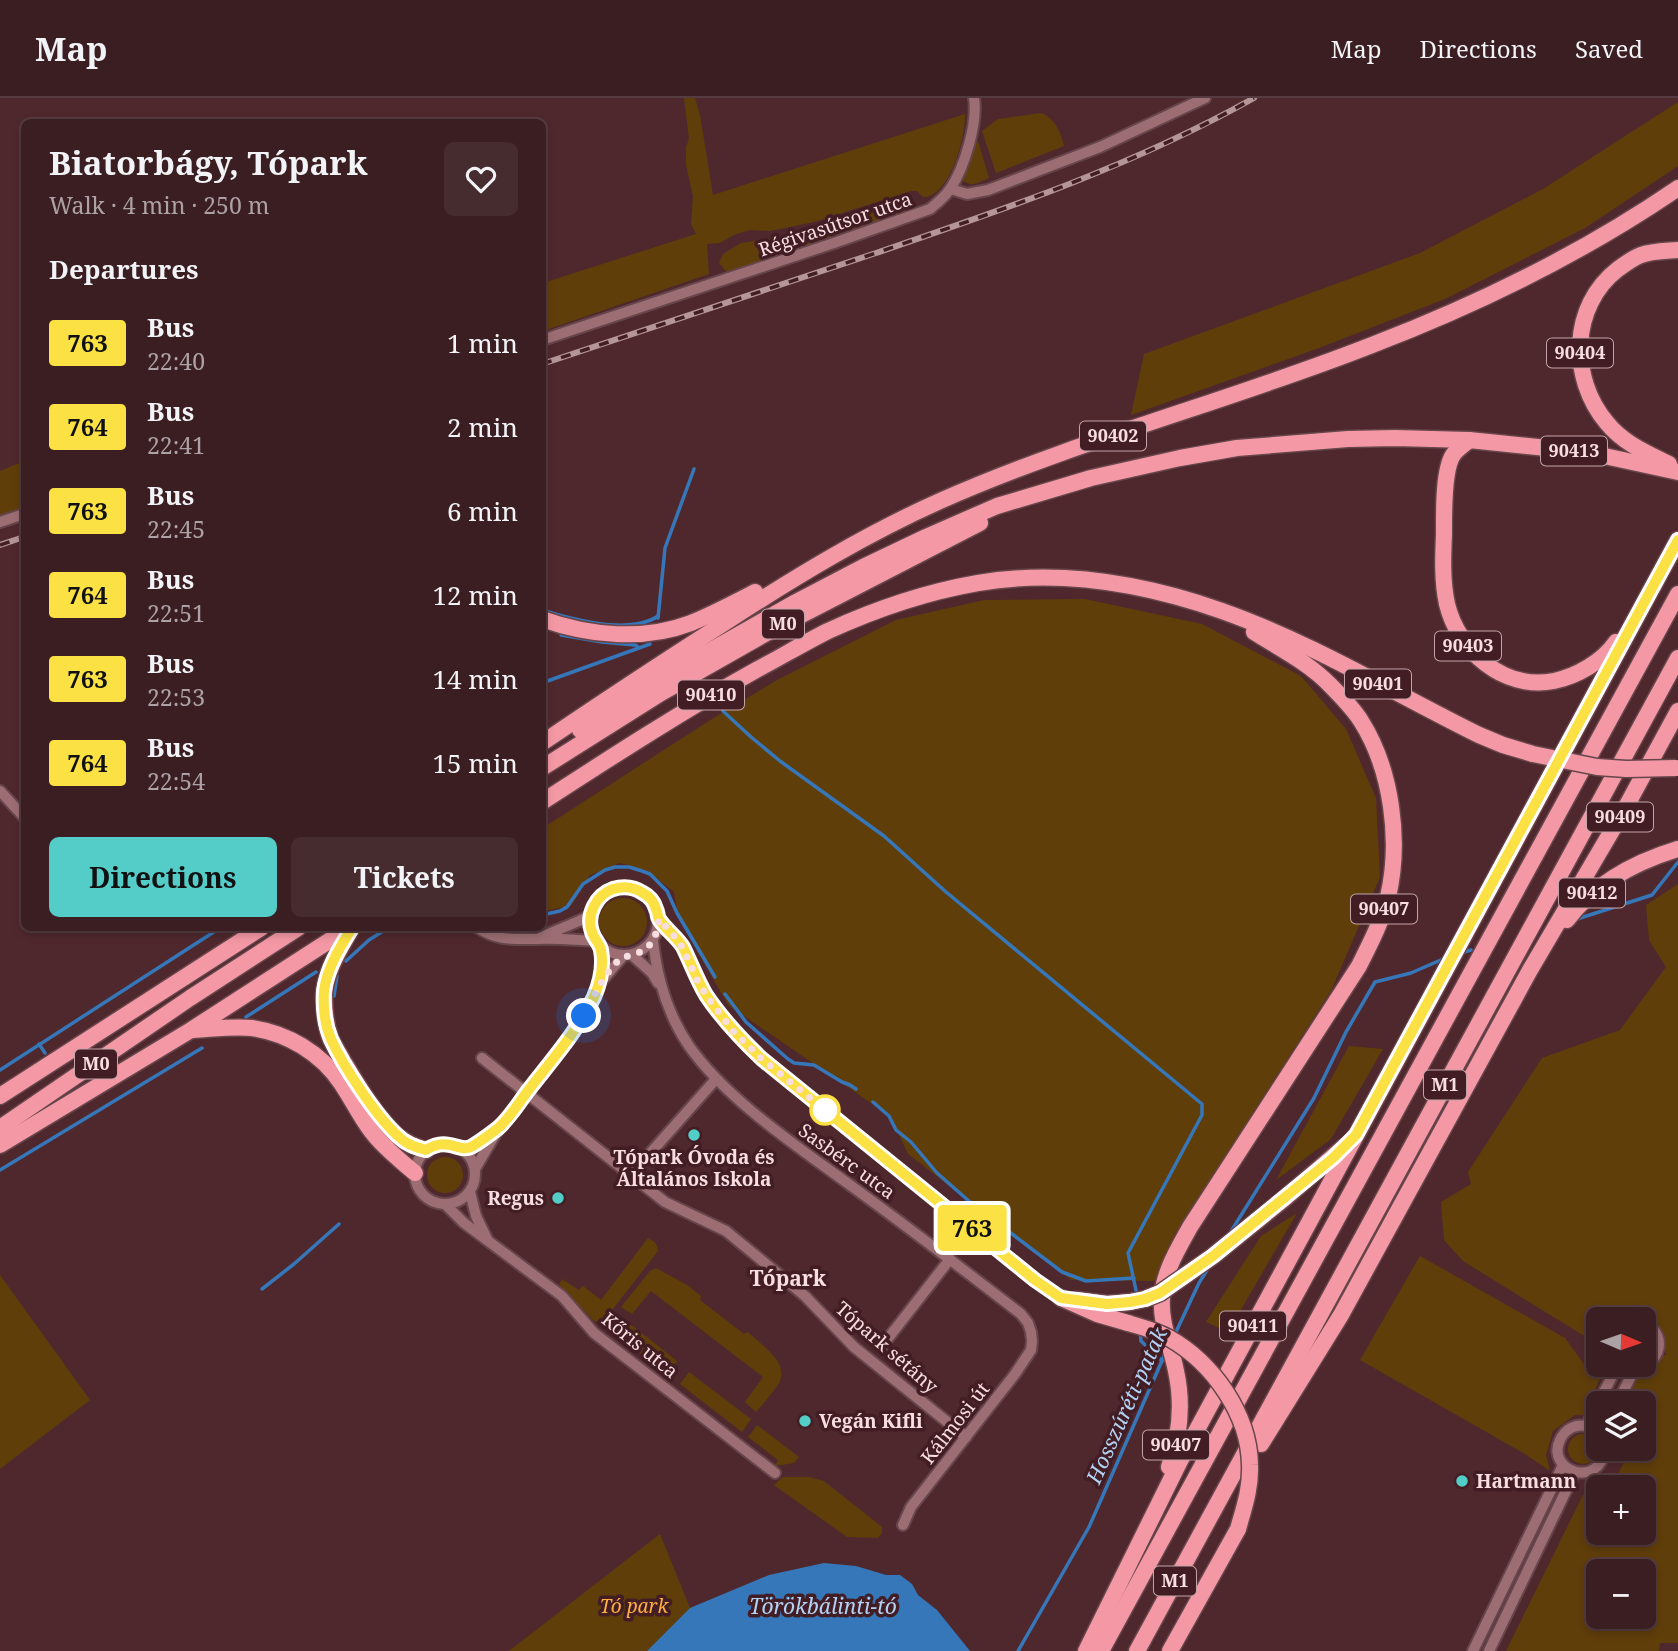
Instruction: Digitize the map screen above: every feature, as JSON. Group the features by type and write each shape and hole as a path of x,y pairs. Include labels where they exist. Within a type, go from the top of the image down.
{"highway":[{"name":"90402","path":"546,740 637,679 852,544 939,502 1029,465 1370,346 1446,315 1595,240 1678,188"},
{"name":"90404","path":"1678,250 1640,255 1611,275 1595,294 1584,314 1580,347 1587,388 1598,412 1619,436 1678,470"},
{"name":"M0","path":"546,751 671,673 796,601 926,537 997,506 1091,478 1237,448 1348,439 1469,440"},
{"name":"90413","path":"1469,440 1586,452 1678,470"},
{"name":"90403","path":"1469,440 1453,456 1447,470 1445,588 1450,612 1460,636 1483,663 1516,680 1548,682 1577,674 1614,646 1644,603"},
{"name":"M0","path":"546,765 661,693 763,635 1032,497"},
{"name":"90411","path":"1086,1651 1206,1413 1678,540"},
{"name":"90401","path":"828,632 891,605 979,583 1056,578 1130,586 1223,611 1301,644 1503,745 1533,754 1597,766 1626,769 1677,768"},
{"path":"546,620 596,633 648,634 689,624 767,586 791,581"},
{"name":"M1","path":"1101,1651 1678,594"},
{"name":"90407","path":"1152,1517 1175,1450 1180,1407 1176,1369 1163,1321 1162,1295 1173,1256 1359,967 1387,898 1394,852 1395,832 1389,793 1376,751 1361,721 1317,673 1223,611"},
{"name":"90410","path":"546,799 713,694 828,632"},
{"name":"M1","path":"1137,1651 1678,658"},
{"name":"90409","path":"1214,1512 1244,1472 1341,1315 1530,970 1627,805 1678,711"},
{"name":"90412","path":"1530,970 1571,915 1588,897 1631,867 1678,849"},
{"name":"M0","path":"0,1096 256,931"},
{"name":"M0","path":"0,1128 293,931"},
{"path":"0,1145 191,1030 345,931"},
{"path":"348,931 337,953 324,991 324,1008 330,1038 380,1116 411,1146 426,1150"},
{"path":"191,1030 250,1028 275,1033 302,1046 336,1075 382,1144 415,1173"},
{"path":"1061,1298 1107,1304 1145,1299 1160,1293 1213,1256 1285,1198 1356,1135"},
{"path":"1061,1298 1097,1314 1166,1336 1185,1347 1223,1387 1240,1418 1247,1440 1250,1466 1247,1499 1238,1529 1170,1651"}],"street":[{"path":"974,98 973,131 951,189 967,194 988,190 1100,147 1205,98"},
{"name":"Régivasútsor utca","path":"546,339 924,211 951,189"},
{"path":"0,522 21,515"},
{"path":"0,791 21,814"},
{"path":"475,1169 463,1149 447,1143 426,1150 418,1160 415,1173 418,1186 432,1201 454,1203 470,1192 475,1169 499,1128 584,1016 600,984 628,956 653,941 659,919 656,908 651,899 632,888 610,890 594,904 590,915 592,933 603,961 600,984"},
{"path":"536,939 590,915"},
{"path":"659,919 683,948 696,978 720,1015 762,1059 1035,1280 1061,1298"},
{"path":"483,931 507,940 536,939 598,944 615,955 628,956"},
{"name":"Sasbérc utca","path":"653,941 662,988"},
{"name":"Sasbérc utca","path":"628,956 652,973 662,988 680,1031 716,1079 772,1127 1021,1314 1028,1323 1032,1341"},
{"name":"Tópark sétány","path":"482,1058 665,1202 726,1231 805,1296 854,1347 966,1437"},
{"path":"630,1176 716,1079"},
{"path":"463,1149 469,1148 499,1128"},
{"path":"470,1192 476,1216 487,1239"},
{"name":"Kőris utca","path":"445,1204 464,1223 562,1296 594,1334 775,1473"},
{"path":"882,1346 950,1259"},
{"path":"1656,1334 1656,1353"},
{"name":"Kálmosi út","path":"903,1525 911,1507 1015,1374 1031,1350 1032,1341"},
{"path":"1586,1426 1571,1428 1562,1436 1558,1454 1563,1465 1575,1472 1587,1473 1597,1468 1602,1461"},
{"path":"1474,1651 1563,1465"},
{"path":"1489,1651 1575,1472"}],"green space":[{"path":"684,98 695,98 713,195 965,114 963,136 954,164 948,177 933,195 923,197 917,191 911,191 814,222 770,231 750,230 720,243 707,244 709,274 546,330 546,282 696,234 691,224 693,196 686,165 689,139"},
{"path":"1678,102 1678,166 1585,228 1445,299 1319,348 1131,415 1144,354 1420,253 1543,189"},
{"path":"1041,113 1054,122 1064,146 996,173 982,131 998,119"},
{"path":"974,141 978,141 989,178 968,184 962,179 962,174"},
{"path":"903,201 913,204 913,210 730,272 719,263 723,254 741,243 825,227 838,220 882,210"},
{"path":"21,462 21,508 0,515 0,471"},
{"path":"1085,599 1202,624 1301,676 1346,729 1376,798 1380,877 1331,991 1175,1234 1156,1281 1071,1280 908,1154 890,1116 728,1005 679,919 674,892 648,871 620,863 590,875 571,906 546,910 546,826 779,679 896,620 984,600"},
{"path":"1678,884 1678,1643 1660,1643 1659,1651 1506,1651 1583,1495 1586,1494 1586,1545 1656,1545 1656,1475 1618,1475 1624,1461 1656,1461 1656,1391 1632,1391 1638,1377 1656,1377 1656,1362 1666,1354 1656,1325 1656,1307 1636,1307 1635,1304 1631,1307 1586,1307 1586,1337 1463,1261 1444,1240 1441,1202 1471,1184 1468,1172 1542,1058 1620,1030 1666,967 1649,940 1646,905"},
{"path":"623,898 640,905 647,922 640,939 623,946 606,939 599,922 606,905"},
{"path":"1349,1046 1383,1049 1331,1139 1276,1180"},
{"path":"445,1157 458,1162 463,1175 458,1188 445,1193 432,1188 427,1175 432,1162"},
{"path":"1297,1213 1228,1332 1206,1322 1261,1236"},
{"path":"648,1238 655,1243 658,1251 602,1323 594,1321 559,1285 562,1279 579,1290 583,1286 601,1300"},
{"path":"1420,1256 1565,1338 1586,1367 1586,1377 1601,1377 1595,1391 1586,1391 1584,1415 1575,1415 1553,1431 1546,1455 1550,1471 1360,1360"},
{"path":"656,1268 687,1285 701,1296 700,1300 744,1334 748,1332 777,1360 780,1381 756,1412 745,1402 763,1377 651,1291 632,1314 621,1307 650,1271"},
{"path":"0,1275 90,1400 0,1469"},
{"path":"624,1319 677,1361 668,1375 613,1332"},
{"path":"689,1372 751,1419 742,1432 680,1384"},
{"path":"757,1425 799,1457 794,1463 775,1466 778,1460 748,1437"},
{"path":"1586,1434 1586,1461 1592,1461 1583,1464 1572,1460 1568,1449 1572,1438"},
{"path":"783,1477 809,1477 824,1481 882,1527 882,1533 878,1538 847,1537 774,1485"},
{"name":"Tó park","path":"660,1534 690,1608 647,1651 509,1651"}],"water":[{"name":"Törökbálinti-tó","path":"824,1563 856,1566 886,1575 900,1575 912,1584 918,1595 937,1610 970,1651 647,1651 690,1608 769,1575"}],"waterway":[{"path":"658,618 665,548 694,469"},
{"path":"546,611 610,625 637,624 658,616"},
{"path":"561,635 638,647"},
{"path":"546,682 650,644"},
{"path":"723,711 780,761 884,836 946,892 1202,1104 1202,1115 1128,1253 1137,1295"},
{"name":"Hosszúréti-patak","path":"1574,920 1652,895 1678,862"},
{"path":"546,914 567,907 583,884 605,870 629,867 642,871 650,874 667,891 715,977"},
{"path":"0,1070 215,931"},
{"path":"346,961 383,931"},
{"name":"Hosszúréti-patak","path":"1461,953 1471,950"},
{"name":"Hosszúréti-patak","path":"1230,1233 1314,1098 1346,1032 1375,982 1411,973 1443,959"},
{"path":"246,1017 316,972"},
{"path":"334,996 337,976"},
{"path":"725,994 746,1022 788,1059 794,1063 814,1065 856,1089"},
{"path":"39,1044 45,1053"},
{"path":"0,1170 202,1048"},
{"path":"873,1102 889,1116 896,1130 911,1142 937,1173 970,1202 1062,1272 1086,1281 1134,1278"},
{"path":"262,1289 339,1224"},
{"name":"Hosszúréti-patak","path":"1175,1334 1209,1267"},
{"path":"1140,1331 1141,1341 1162,1361"},
{"name":"Hosszúréti-patak","path":"1018,1651 1089,1527 1165,1354"}],"railway":[{"path":"546,363 1021,202 1116,165 1254,98"},
{"path":"0,545 21,538"}],"bus line":[{"name":"763","path":"350,931 337,953 324,991 324,1008 330,1038 380,1116 411,1146 426,1150 447,1143 463,1149 469,1148 499,1128 584,1016 600,984 603,961 601,947 596,942 590,924 594,904 610,890 632,888 651,899 659,919 683,948 706,995 733,1031 762,1059 1035,1280 1061,1298 1107,1304 1145,1299 1160,1293 1213,1256 1333,1158 1356,1135 1678,540"}],"place":[{"name":"Tópark Óvoda és Általános Iskola","path":"694,1135"},
{"name":"Regus","path":"558,1198"},
{"name":"Vegán Kifli","path":"805,1421"},
{"name":"Hartmann","path":"1462,1481"}],"district":[{"name":"Tópark","path":"788,1279"}],"route":[{"path":"584,1016 600,984 616,963 624,956 640,952 653,941 659,919 683,948 706,995 733,1031 762,1059 825,1110"}]}
